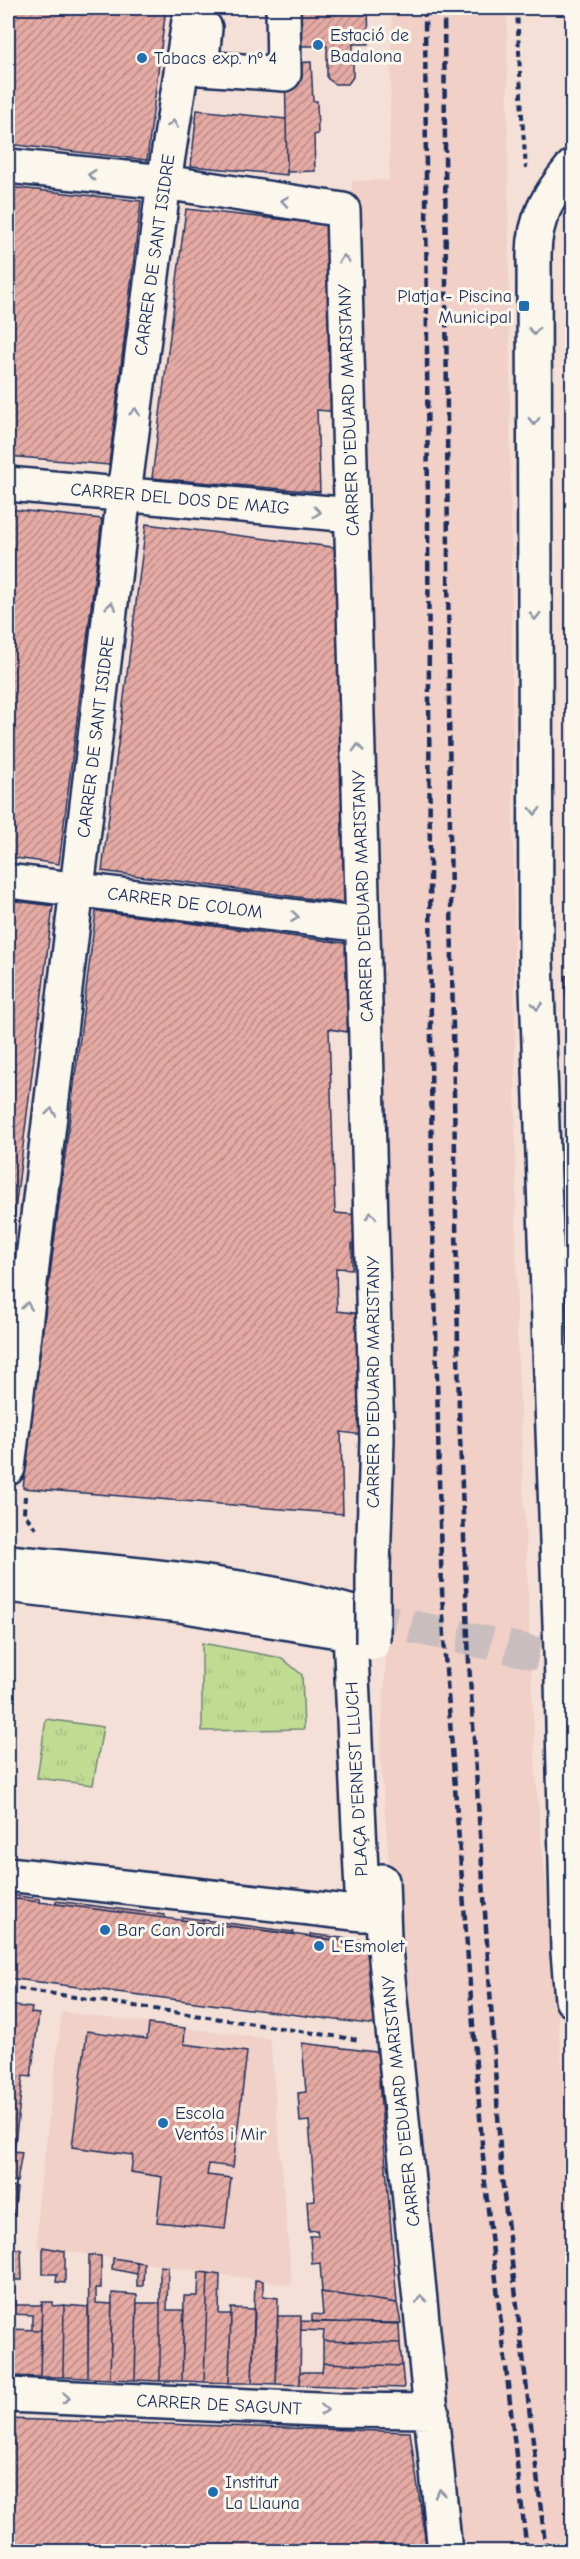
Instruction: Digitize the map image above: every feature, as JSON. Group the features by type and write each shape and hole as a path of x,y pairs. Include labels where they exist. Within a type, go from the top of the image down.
{"street":[{"name":"CARRER DE SANT ISIDRE","path":"8,1468 124,494 164,182 191,8"},
{"path":"207,8 201,68 284,74 283,8"},
{"path":"8,166 164,182"},
{"path":"573,167 542,211 537,224 534,246 536,960 573,2000"},
{"name":"CARRER D'EDUARD MARISTANY","path":"164,182 343,210 377,1439 373,1568 368,1630 384,1939 445,2552"},
{"name":"CARRER DEL DOS DE MAIG","path":"8,484 352,515"},
{"name":"CARRER DE COLOM","path":"8,881 363,925"},
{"path":"8,1562 154,1577 313,1601 368,1630"},
{"name":"PLAÇA D'ERNEST LLUCH","path":"8,1585 180,1605 350,1633 363,1914 8,1874"},
{"name":"CARRER DE SAGUNT","path":"8,2395 339,2410 432,2411"}],"path":[{"path":"517,8 522,116 528,179"},
{"path":"8,1987 396,2046"}],"shaded area":[{"path":"392,8 507,8 517,1338 536,1780 572,2172 572,2551 454,2551 418,2200 380,1756 388,1624 351,195 352,181 389,180"},
{"name":"Escola Ventós i Mir","path":"62,2012 270,2039 292,2285 38,2247 38,2207"}],"green space":[{"path":"202,1643 282,1658 302,1675 304,1729 202,1731"},
{"path":"46,1719 103,1727 93,1785 37,1778"}],"building":[{"path":"8,8 166,8 147,160 8,144"},
{"name":"Estació de Badalona","path":"283,8 368,8 369,44 353,44 353,77 348,84 335,84 327,78 327,46 284,46"},
{"path":"311,62 313,101 317,101 318,134 314,135 315,171 287,172 285,63"},
{"path":"197,110 286,119 287,175 191,166"},
{"path":"8,187 141,201 109,465 8,456"},
{"path":"186,209 332,225 339,412 317,410 320,492 152,478"},
{"path":"8,509 102,519 59,864 8,857"},
{"path":"146,524 340,548 336,587 340,587 350,904 102,871"},
{"path":"8,900 53,906 8,1266"},
{"path":"96,911 352,944 354,1033 329,1029 335,1213 361,1215 361,1244 352,1243 352,1269 336,1268 337,1311 363,1314 363,1435 341,1432 343,1514 23,1488"},
{"path":"572,975 572,997 566,997 566,976"},
{"path":"568,1114 572,1114 572,1177 569,1178"},
{"path":"572,1177 572,1220 570,1220 569,1178"},
{"path":"8,1895 40,1899 39,1902 8,1898"},
{"path":"8,1898 368,1944 375,2025 8,1978"},
{"path":"56,1901 165,1915 165,1918 56,1904"},
{"path":"182,1917 294,1932 293,1934 181,1920"},
{"path":"310,1934 367,1941 366,1944 310,1937"},
{"path":"8,2005 32,2008 31,2013 39,2014 31,2077 23,2076 14,2151 22,2152 17,2182 10,2181 9,2187 17,2188 14,2215 8,2214"},
{"path":"149,2024 185,2028 184,2044 247,2052 233,2167 209,2164 207,2175 231,2178 225,2229 157,2222 162,2177 131,2172 133,2155 72,2147 87,2031 147,2039"},
{"path":"302,2043 384,2053 387,2080 379,2081 397,2303 322,2292 320,2263 312,2264 310,2236 318,2236 317,2230 309,2231 307,2201 315,2200 309,2121 300,2122 298,2093 306,2092"},
{"path":"8,2243 13,2243 13,2249 21,2249 22,2280 14,2280 15,2305 8,2305"},
{"path":"43,2247 65,2251 65,2283 56,2282 57,2274 43,2274"},
{"path":"89,2255 101,2256 101,2288 96,2288 96,2303 112,2304 110,2379 88,2378"},
{"path":"113,2258 137,2262 137,2274 112,2269"},
{"path":"137,2262 144,2263 143,2286 137,2286"},
{"path":"160,2266 168,2267 167,2310 184,2310 182,2381 160,2381"},
{"path":"199,2272 208,2273 204,2382 182,2381 184,2296 198,2296"},
{"path":"208,2273 220,2275 219,2314 231,2314 229,2383 204,2382"},
{"path":"255,2280 263,2281 263,2296 278,2298 276,2384 252,2383"},
{"path":"321,2292 397,2303 401,2323 312,2322 312,2314 323,2315"},
{"path":"112,2293 137,2295 135,2380 110,2379"},
{"path":"42,2302 53,2302 53,2306 64,2305 63,2377 40,2377"},
{"path":"137,2303 160,2303 160,2381 135,2380"},
{"path":"8,2305 42,2305 41,2330 32,2330 32,2315 10,2314 10,2330 8,2329"},
{"path":"64,2305 88,2307 88,2378 63,2377"},
{"path":"231,2308 255,2309 252,2383 229,2383"},
{"path":"278,2316 301,2316 300,2385 276,2384"},
{"path":"301,2321 399,2324 400,2343 323,2341 324,2331 301,2330"},
{"path":"8,2329 41,2330 40,2377 8,2376"},
{"path":"323,2341 400,2343 402,2366 323,2363"},
{"path":"323,2363 402,2366 404,2388 300,2385 300,2372 322,2372"},
{"name":"Institut La Llauna","path":"8,2419 410,2432 427,2552 8,2552"}],"tunnel":[{"path":"363,1616 572,1661"}],"railway":[{"path":"425,8 432,1212 442,1600 485,2183 527,2552"},
{"path":"444,8 450,835 459,1412 469,1662 502,2178 546,2552"}],"place":[{"name":"Estació de Badalona","path":"318,45"},
{"name":"Tabacs exp. nº 4","path":"142,58"},
{"name":"Platja - Piscina Municipal","path":"524,306"},
{"name":"Bar Can Jordi","path":"105,1930"},
{"name":"L'Esmolet","path":"319,1946"},
{"name":"Escola Ventós i Mir","path":"163,2123"},
{"name":"Institut La Llauna","path":"213,2492"}]}
